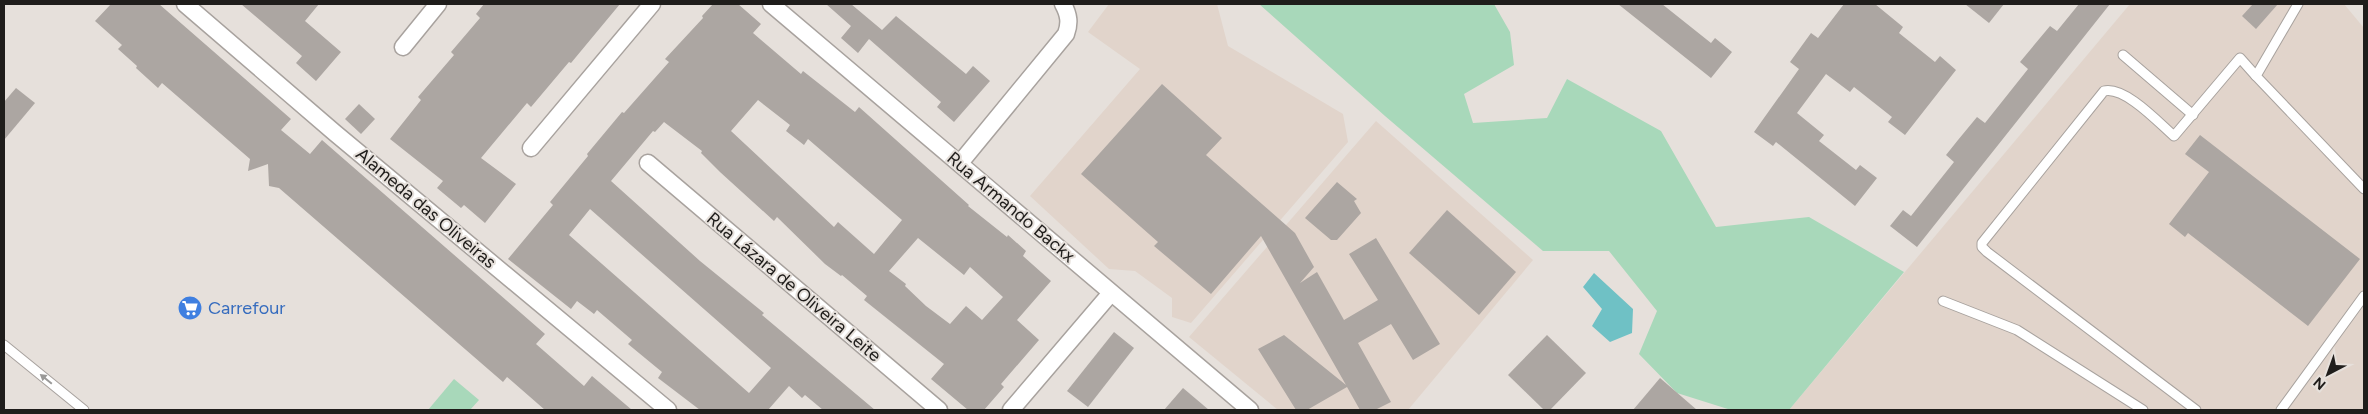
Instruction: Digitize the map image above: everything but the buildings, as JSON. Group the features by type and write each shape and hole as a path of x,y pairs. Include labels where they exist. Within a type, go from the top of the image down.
{"street":[{"name":"Alameda das Oliveiras","path":"186,4 335,133 668,410"},
{"path":"403,47 438,4"},
{"path":"530,148 652,4"},
{"name":"Rua Armando Backx","path":"771,4 1250,410"},
{"path":"960,164 1066,34 1069,26 1068,13 1063,4"},
{"name":"Rua Lázara de Oliveira Leite","path":"648,163 939,410"},
{"path":"1011,410 1111,293"}],"lane":[{"path":"2256,76 2298,4"},
{"path":"2123,55 2193,114"},
{"path":"2196,410 2148,372 2074,320 1986,252 1982,247 1982,243 2104,91 2116,91 2130,99 2174,136 2240,58 2364,189"},
{"path":"2281,410 2364,296"},
{"path":"1943,301 2017,330 2143,410"},
{"path":"4,345 84,410"}],"shaded area":[{"path":"1109,4 1217,4 1228,46 1343,114 1348,142 1191,323 1172,317 1172,298 1135,271 1109,269 1030,196 1140,69 1088,32"},
{"path":"2130,4 2344,4 2364,28 2364,410 1789,410"},
{"path":"1376,121 1533,260 1408,410 1278,410 1189,337"}],"green space":[{"path":"1259,4 1494,4 1510,32 1514,65 1464,94 1473,123 1547,118 1567,79 1661,131 1716,227 1809,217 1904,272 1789,410 1731,410 1677,393 1639,354 1657,311 1609,251 1543,251 1385,116"},
{"path":"454,379 479,400 470,410 428,410"}],"water":[{"path":"1594,273 1633,309 1632,333 1610,342 1592,326 1602,309 1583,287"}],"place":[{"name":"Carrefour","path":"190,308"}]}
